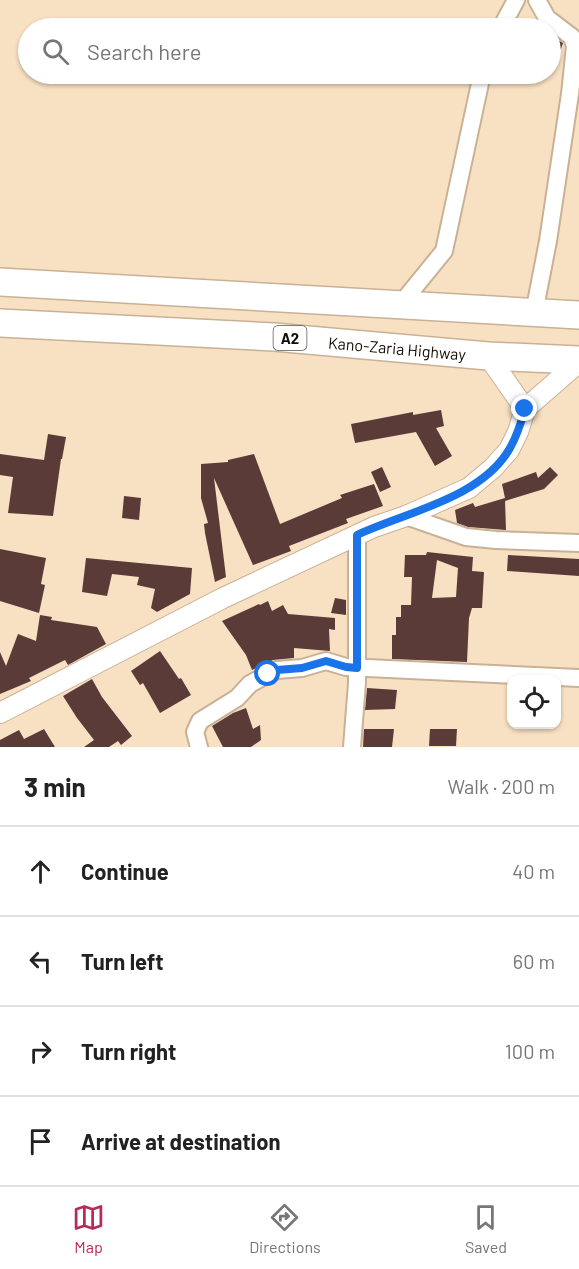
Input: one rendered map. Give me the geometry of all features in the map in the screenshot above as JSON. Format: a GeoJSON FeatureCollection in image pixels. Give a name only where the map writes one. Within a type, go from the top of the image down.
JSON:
{"type":"FeatureCollection","features":[{"type":"Feature","properties":{"kind":"highway"},"geometry":{"type":"LineString","coordinates":[[0,282],[579,315]]}},
{"type":"Feature","properties":{"kind":"highway"},"geometry":{"type":"LineString","coordinates":[[274,337],[276,298]]}},
{"type":"Feature","properties":{"kind":"highway","name":"Kano-Zaria Highway"},"geometry":{"type":"LineString","coordinates":[[0,323],[274,337],[488,356],[579,361]]}},
{"type":"Feature","properties":{"kind":"street"},"geometry":{"type":"LineString","coordinates":[[506,18],[516,0]]}},
{"type":"Feature","properties":{"kind":"street"},"geometry":{"type":"LineString","coordinates":[[537,0],[548,18]]}},
{"type":"Feature","properties":{"kind":"street"},"geometry":{"type":"LineString","coordinates":[[534,313],[548,241],[569,104],[575,46],[572,37],[561,28]]}},
{"type":"Feature","properties":{"kind":"street"},"geometry":{"type":"LineString","coordinates":[[400,305],[444,251],[480,84]]}},
{"type":"Feature","properties":{"kind":"street"},"geometry":{"type":"LineString","coordinates":[[488,356],[525,409]]}},
{"type":"Feature","properties":{"kind":"street"},"geometry":{"type":"LineString","coordinates":[[0,713],[223,598],[357,535],[469,488],[494,468],[509,450],[518,432],[525,409],[579,361]]}},
{"type":"Feature","properties":{"kind":"street"},"geometry":{"type":"LineString","coordinates":[[405,516],[466,537],[579,543]]}},
{"type":"Feature","properties":{"kind":"street"},"geometry":{"type":"LineString","coordinates":[[352,747],[357,668],[357,535]]}},
{"type":"Feature","properties":{"kind":"street"},"geometry":{"type":"LineString","coordinates":[[199,747],[195,732],[200,721],[237,698],[250,684],[277,670],[302,668],[326,661],[357,668],[579,678]]}},
{"type":"Feature","properties":{"kind":"building"},"geometry":{"type":"Polygon","coordinates":[[[441,410],[444,426],[436,428],[452,456],[435,466],[416,432],[355,443],[351,424],[413,412],[413,415],[441,410]]]}},
{"type":"Feature","properties":{"kind":"building"},"geometry":{"type":"Polygon","coordinates":[[[48,434],[66,437],[53,516],[8,513],[13,477],[0,475],[0,454],[44,460],[48,434]]]}},
{"type":"Feature","properties":{"kind":"building"},"geometry":{"type":"Polygon","coordinates":[[[254,454],[280,524],[342,498],[340,495],[374,484],[383,506],[346,519],[348,523],[289,546],[291,551],[253,565],[214,478],[226,577],[215,582],[205,533],[204,524],[208,523],[201,498],[201,464],[228,462],[228,460],[254,454]]]}},
{"type":"Feature","properties":{"kind":"building"},"geometry":{"type":"Polygon","coordinates":[[[382,467],[391,487],[380,492],[371,472],[382,467]]]}},
{"type":"Feature","properties":{"kind":"building"},"geometry":{"type":"Polygon","coordinates":[[[550,467],[558,475],[544,489],[505,501],[506,530],[468,527],[457,523],[455,510],[473,503],[475,507],[505,498],[502,484],[536,472],[538,478],[550,467]]]}},
{"type":"Feature","properties":{"kind":"building"},"geometry":{"type":"Polygon","coordinates":[[[124,496],[141,498],[139,520],[122,518],[124,496]]]}},
{"type":"Feature","properties":{"kind":"building"},"geometry":{"type":"Polygon","coordinates":[[[0,549],[46,558],[41,584],[45,585],[39,613],[0,601],[0,549]]]}},
{"type":"Feature","properties":{"kind":"building"},"geometry":{"type":"Polygon","coordinates":[[[427,552],[473,557],[472,571],[484,572],[482,608],[472,608],[469,618],[467,662],[392,659],[392,635],[396,635],[396,617],[401,617],[401,605],[411,605],[412,577],[404,577],[405,555],[426,555],[427,552]],[[437,560],[432,598],[456,597],[458,568],[437,560]]]}},
{"type":"Feature","properties":{"kind":"building"},"geometry":{"type":"Polygon","coordinates":[[[508,555],[579,559],[579,576],[507,571],[508,555]]]}},
{"type":"Feature","properties":{"kind":"building"},"geometry":{"type":"Polygon","coordinates":[[[86,558],[192,568],[190,594],[157,612],[151,608],[155,589],[137,585],[139,577],[112,574],[107,596],[82,592],[86,558]]]}},
{"type":"Feature","properties":{"kind":"building"},"geometry":{"type":"Polygon","coordinates":[[[335,598],[346,600],[346,615],[331,613],[335,598]]]}},
{"type":"Feature","properties":{"kind":"building"},"geometry":{"type":"Polygon","coordinates":[[[268,601],[272,611],[283,605],[288,614],[335,618],[335,630],[329,629],[330,651],[294,648],[294,658],[273,660],[252,670],[246,655],[222,621],[268,601]]]}},
{"type":"Feature","properties":{"kind":"building"},"geometry":{"type":"Polygon","coordinates":[[[40,615],[52,617],[51,620],[97,627],[106,644],[68,665],[65,660],[29,678],[31,681],[0,694],[0,652],[6,666],[18,634],[36,641],[40,615]]]}},
{"type":"Feature","properties":{"kind":"building"},"geometry":{"type":"Polygon","coordinates":[[[160,651],[191,695],[160,713],[143,683],[140,685],[131,671],[160,651]]]}},
{"type":"Feature","properties":{"kind":"building"},"geometry":{"type":"Polygon","coordinates":[[[92,679],[102,697],[132,736],[121,745],[118,741],[109,747],[84,747],[94,740],[63,696],[92,679]]]}},
{"type":"Feature","properties":{"kind":"building"},"geometry":{"type":"Polygon","coordinates":[[[367,688],[397,690],[395,709],[365,710],[367,688]]]}},
{"type":"Feature","properties":{"kind":"building"},"geometry":{"type":"Polygon","coordinates":[[[246,708],[253,729],[260,725],[261,740],[251,747],[223,747],[212,726],[246,708]]]}},
{"type":"Feature","properties":{"kind":"building"},"geometry":{"type":"Polygon","coordinates":[[[44,729],[55,747],[0,747],[0,740],[19,730],[24,739],[44,729]]]}},
{"type":"Feature","properties":{"kind":"building"},"geometry":{"type":"Polygon","coordinates":[[[364,729],[394,729],[392,747],[363,747],[364,729]]]}},
{"type":"Feature","properties":{"kind":"building"},"geometry":{"type":"Polygon","coordinates":[[[430,729],[457,729],[456,746],[429,746],[430,729]]]}},
{"type":"Feature","properties":{"kind":"route"},"geometry":{"type":"LineString","coordinates":[[268,674],[277,670],[302,668],[326,661],[357,668],[357,535],[469,488],[494,468],[509,450],[518,432],[525,409]]}}]}
